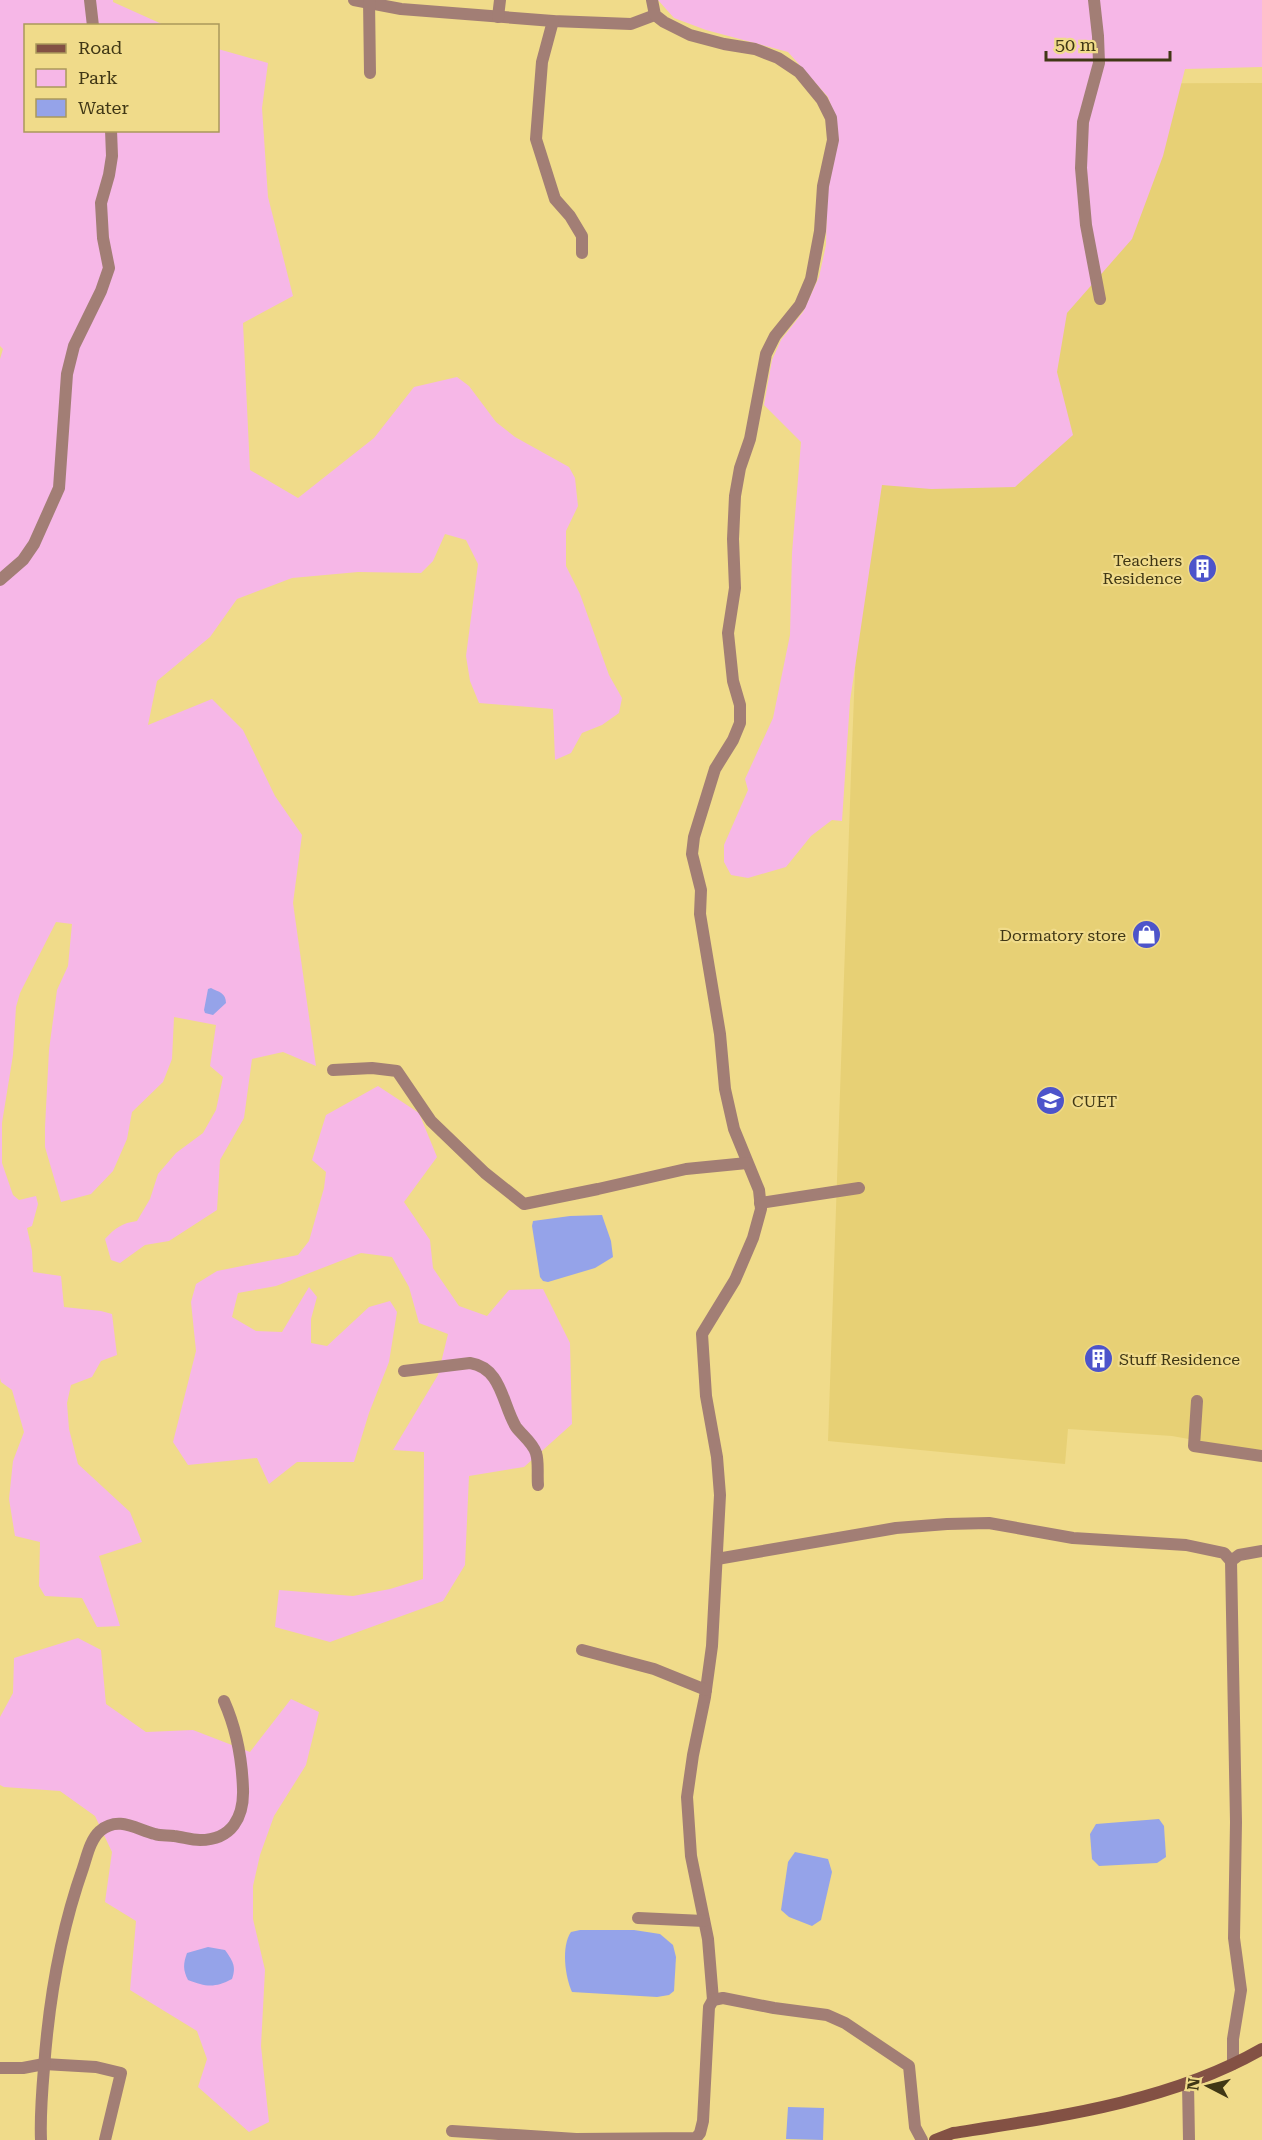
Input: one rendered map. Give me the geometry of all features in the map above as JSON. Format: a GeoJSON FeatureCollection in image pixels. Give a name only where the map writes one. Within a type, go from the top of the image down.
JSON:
{"type":"FeatureCollection","features":[{"type":"Feature","properties":{"kind":"main road"},"geometry":{"type":"LineString","coordinates":[[935,2140],[953,2133],[1098,2107],[1156,2094],[1233,2064],[1262,2049]]}},
{"type":"Feature","properties":{"kind":"street"},"geometry":{"type":"LineString","coordinates":[[90,0],[93,24]]}},
{"type":"Feature","properties":{"kind":"street"},"geometry":{"type":"LineString","coordinates":[[354,0],[401,9],[553,21],[631,24],[655,15]]}},
{"type":"Feature","properties":{"kind":"street"},"geometry":{"type":"LineString","coordinates":[[498,17],[500,0]]}},
{"type":"Feature","properties":{"kind":"street"},"geometry":{"type":"LineString","coordinates":[[452,2131],[576,2139],[696,2138],[703,2121],[710,2007],[713,2000],[708,1939],[691,1856],[687,1797],[712,1646],[720,1495],[717,1457],[706,1396],[702,1334],[735,1280],[753,1238],[761,1209],[759,1190],[734,1129],[725,1089],[720,1034],[700,914],[701,890],[692,854],[693,837],[716,769],[740,723],[740,705],[733,681],[728,633],[735,588],[733,539],[735,496],[740,468],[750,439],[766,354],[775,336],[800,305],[811,279],[820,231],[823,186],[833,140],[831,118],[822,100],[799,72],[778,58],[754,49],[690,35],[655,15],[652,0]]}},
{"type":"Feature","properties":{"kind":"street"},"geometry":{"type":"LineString","coordinates":[[1094,0],[1099,63],[1083,122],[1081,168],[1086,225],[1100,299]]}},
{"type":"Feature","properties":{"kind":"street"},"geometry":{"type":"LineString","coordinates":[[369,2],[370,73]]}},
{"type":"Feature","properties":{"kind":"street"},"geometry":{"type":"LineString","coordinates":[[553,21],[542,62],[536,139],[555,199],[570,216],[582,236],[582,254]]}},
{"type":"Feature","properties":{"kind":"street"},"geometry":{"type":"LineString","coordinates":[[0,580],[23,560],[34,544],[59,488],[67,374],[74,346],[101,291],[109,268],[103,238],[101,203],[111,166],[111,132]]}},
{"type":"Feature","properties":{"kind":"street"},"geometry":{"type":"LineString","coordinates":[[333,1070],[372,1068],[397,1071],[431,1121],[485,1173],[524,1203],[686,1169],[747,1163]]}},
{"type":"Feature","properties":{"kind":"street"},"geometry":{"type":"LineString","coordinates":[[760,1203],[859,1188]]}},
{"type":"Feature","properties":{"kind":"street"},"geometry":{"type":"LineString","coordinates":[[405,1371],[470,1363],[481,1365],[490,1371],[516,1426],[536,1451],[538,1485]]}},
{"type":"Feature","properties":{"kind":"street"},"geometry":{"type":"LineString","coordinates":[[1197,1401],[1194,1446],[1262,1456]]}},
{"type":"Feature","properties":{"kind":"street"},"geometry":{"type":"LineString","coordinates":[[717,1559],[896,1528],[988,1523],[1073,1538],[1186,1545],[1224,1553],[1231,1561],[1236,1822],[1233,1938],[1241,1990],[1233,2039],[1233,2064]]}},
{"type":"Feature","properties":{"kind":"street"},"geometry":{"type":"LineString","coordinates":[[1231,1561],[1239,1555],[1262,1551]]}},
{"type":"Feature","properties":{"kind":"street"},"geometry":{"type":"LineString","coordinates":[[582,1650],[654,1669],[706,1690]]}},
{"type":"Feature","properties":{"kind":"street"},"geometry":{"type":"LineString","coordinates":[[41,2140],[48,2011],[68,1910],[95,1837],[107,1827],[123,1825],[141,1828],[155,1834],[213,1840],[237,1822],[242,1812],[243,1781],[232,1718],[224,1701]]}},
{"type":"Feature","properties":{"kind":"street"},"geometry":{"type":"LineString","coordinates":[[638,1918],[704,1921]]}},
{"type":"Feature","properties":{"kind":"street"},"geometry":{"type":"LineString","coordinates":[[713,2000],[723,1998],[827,2015],[845,2023],[909,2066],[915,2127],[922,2140]]}},
{"type":"Feature","properties":{"kind":"street"},"geometry":{"type":"LineString","coordinates":[[0,2068],[23,2068],[44,2064],[96,2067],[121,2073],[105,2140]]}},
{"type":"Feature","properties":{"kind":"street"},"geometry":{"type":"LineString","coordinates":[[1188,2083],[1189,2140]]}},
{"type":"Feature","properties":{"kind":"shaded area","name":"CUET"},"geometry":{"type":"Polygon","coordinates":[[[1262,83],[1262,1452],[1172,1436],[1068,1429],[1065,1464],[828,1441],[878,84],[1262,83]]]}},
{"type":"Feature","properties":{"kind":"green space"},"geometry":{"type":"Polygon","coordinates":[[[0,0],[113,0],[162,24],[24,24],[24,132],[219,132],[219,49],[268,63],[262,108],[268,197],[293,296],[243,323],[250,470],[298,498],[374,438],[414,387],[457,377],[469,386],[496,422],[515,437],[569,467],[575,478],[578,506],[566,531],[566,566],[580,594],[609,675],[622,698],[619,713],[602,725],[582,733],[571,753],[555,760],[553,709],[479,703],[470,681],[466,656],[478,564],[466,540],[445,534],[433,561],[421,573],[358,572],[292,578],[237,599],[210,637],[157,681],[148,725],[212,699],[243,730],[275,796],[302,835],[293,903],[316,1066],[283,1052],[252,1059],[244,1118],[220,1160],[217,1210],[169,1241],[145,1245],[120,1263],[111,1260],[105,1239],[119,1227],[137,1221],[150,1199],[158,1174],[176,1153],[203,1133],[216,1110],[223,1077],[210,1066],[216,1025],[174,1017],[172,1059],[163,1082],[132,1112],[127,1139],[113,1171],[91,1194],[61,1202],[45,1147],[45,1127],[49,1050],[57,990],[68,966],[72,924],[56,922],[20,993],[16,1007],[13,1055],[2,1123],[2,1163],[13,1195],[19,1200],[36,1196],[38,1204],[32,1226],[27,1228],[32,1251],[33,1272],[61,1276],[64,1307],[112,1314],[117,1355],[101,1361],[92,1377],[71,1385],[67,1403],[69,1429],[78,1464],[130,1512],[142,1542],[99,1556],[120,1626],[97,1627],[82,1598],[45,1596],[39,1586],[40,1542],[15,1536],[9,1499],[13,1461],[24,1432],[12,1390],[1,1382],[0,1378],[0,359],[3,349],[0,346],[0,0]]]}},
{"type":"Feature","properties":{"kind":"green space"},"geometry":{"type":"Polygon","coordinates":[[[658,0],[1262,0],[1262,67],[1185,69],[1163,156],[1132,239],[1067,313],[1057,372],[1073,435],[1015,487],[931,489],[882,485],[850,701],[842,821],[832,820],[811,836],[786,867],[748,878],[731,875],[724,862],[724,845],[748,790],[745,779],[773,718],[790,635],[792,553],[801,442],[764,405],[772,360],[781,340],[803,312],[819,277],[826,245],[827,199],[835,117],[828,97],[788,52],[706,30],[674,18],[658,0]]]}},
{"type":"Feature","properties":{"kind":"green space"},"geometry":{"type":"Polygon","coordinates":[[[378,1086],[419,1113],[437,1157],[404,1202],[430,1240],[433,1268],[459,1306],[487,1316],[509,1290],[543,1289],[570,1343],[572,1424],[524,1467],[469,1476],[465,1565],[443,1601],[330,1642],[275,1627],[279,1590],[353,1596],[390,1589],[423,1579],[424,1452],[393,1450],[438,1375],[448,1334],[419,1323],[409,1287],[392,1257],[361,1253],[276,1286],[238,1293],[232,1317],[256,1331],[282,1332],[309,1287],[317,1297],[311,1319],[311,1343],[327,1346],[369,1307],[390,1301],[397,1312],[389,1362],[369,1413],[354,1462],[297,1462],[269,1484],[257,1458],[188,1465],[173,1442],[196,1351],[191,1302],[196,1284],[217,1271],[298,1255],[309,1241],[324,1188],[326,1172],[312,1160],[326,1115],[378,1086]]]}},
{"type":"Feature","properties":{"kind":"green space"},"geometry":{"type":"Polygon","coordinates":[[[78,1638],[101,1650],[106,1704],[146,1732],[193,1730],[250,1752],[291,1699],[319,1712],[306,1765],[274,1816],[260,1855],[253,1886],[253,1919],[265,1970],[261,2046],[269,2122],[249,2132],[198,2087],[207,2059],[197,2031],[130,1990],[136,1921],[105,1902],[112,1852],[95,1816],[60,1791],[0,1785],[0,1717],[13,1693],[14,1658],[78,1638]]]}},
{"type":"Feature","properties":{"kind":"water"},"geometry":{"type":"Polygon","coordinates":[[[211,988],[223,995],[226,1000],[226,1003],[213,1015],[205,1013],[204,1010],[208,989],[211,988]]]}},
{"type":"Feature","properties":{"kind":"water"},"geometry":{"type":"Polygon","coordinates":[[[602,1215],[611,1241],[613,1257],[595,1268],[548,1282],[543,1281],[540,1277],[533,1221],[602,1215]]]}},
{"type":"Feature","properties":{"kind":"water"},"geometry":{"type":"Polygon","coordinates":[[[1159,1819],[1164,1826],[1166,1857],[1157,1863],[1099,1866],[1092,1859],[1090,1834],[1096,1824],[1159,1819]]]}},
{"type":"Feature","properties":{"kind":"water"},"geometry":{"type":"Polygon","coordinates":[[[795,1852],[828,1859],[832,1872],[821,1920],[812,1926],[789,1917],[781,1910],[788,1862],[795,1852]]]}},
{"type":"Feature","properties":{"kind":"water"},"geometry":{"type":"Polygon","coordinates":[[[634,1930],[660,1934],[673,1945],[676,1957],[674,1991],[669,1995],[657,1997],[572,1992],[567,1978],[566,1945],[571,1932],[634,1930]]]}},
{"type":"Feature","properties":{"kind":"water"},"geometry":{"type":"Polygon","coordinates":[[[208,1947],[225,1950],[234,1967],[232,1979],[210,1985],[188,1980],[184,1967],[187,1953],[208,1947]]]}},
{"type":"Feature","properties":{"kind":"water"},"geometry":{"type":"Polygon","coordinates":[[[788,2107],[824,2108],[823,2140],[786,2139],[788,2107]]]}},
{"type":"Feature","properties":{"kind":"place","name":"Teachers Residence"},"geometry":{"type":"Point","coordinates":[1203,569]}},
{"type":"Feature","properties":{"kind":"place","name":"Dormatory store"},"geometry":{"type":"Point","coordinates":[1147,935]}},
{"type":"Feature","properties":{"kind":"place","name":"CUET"},"geometry":{"type":"Point","coordinates":[1051,1101]}},
{"type":"Feature","properties":{"kind":"place","name":"Stuff Residence"},"geometry":{"type":"Point","coordinates":[1098,1359]}}]}
